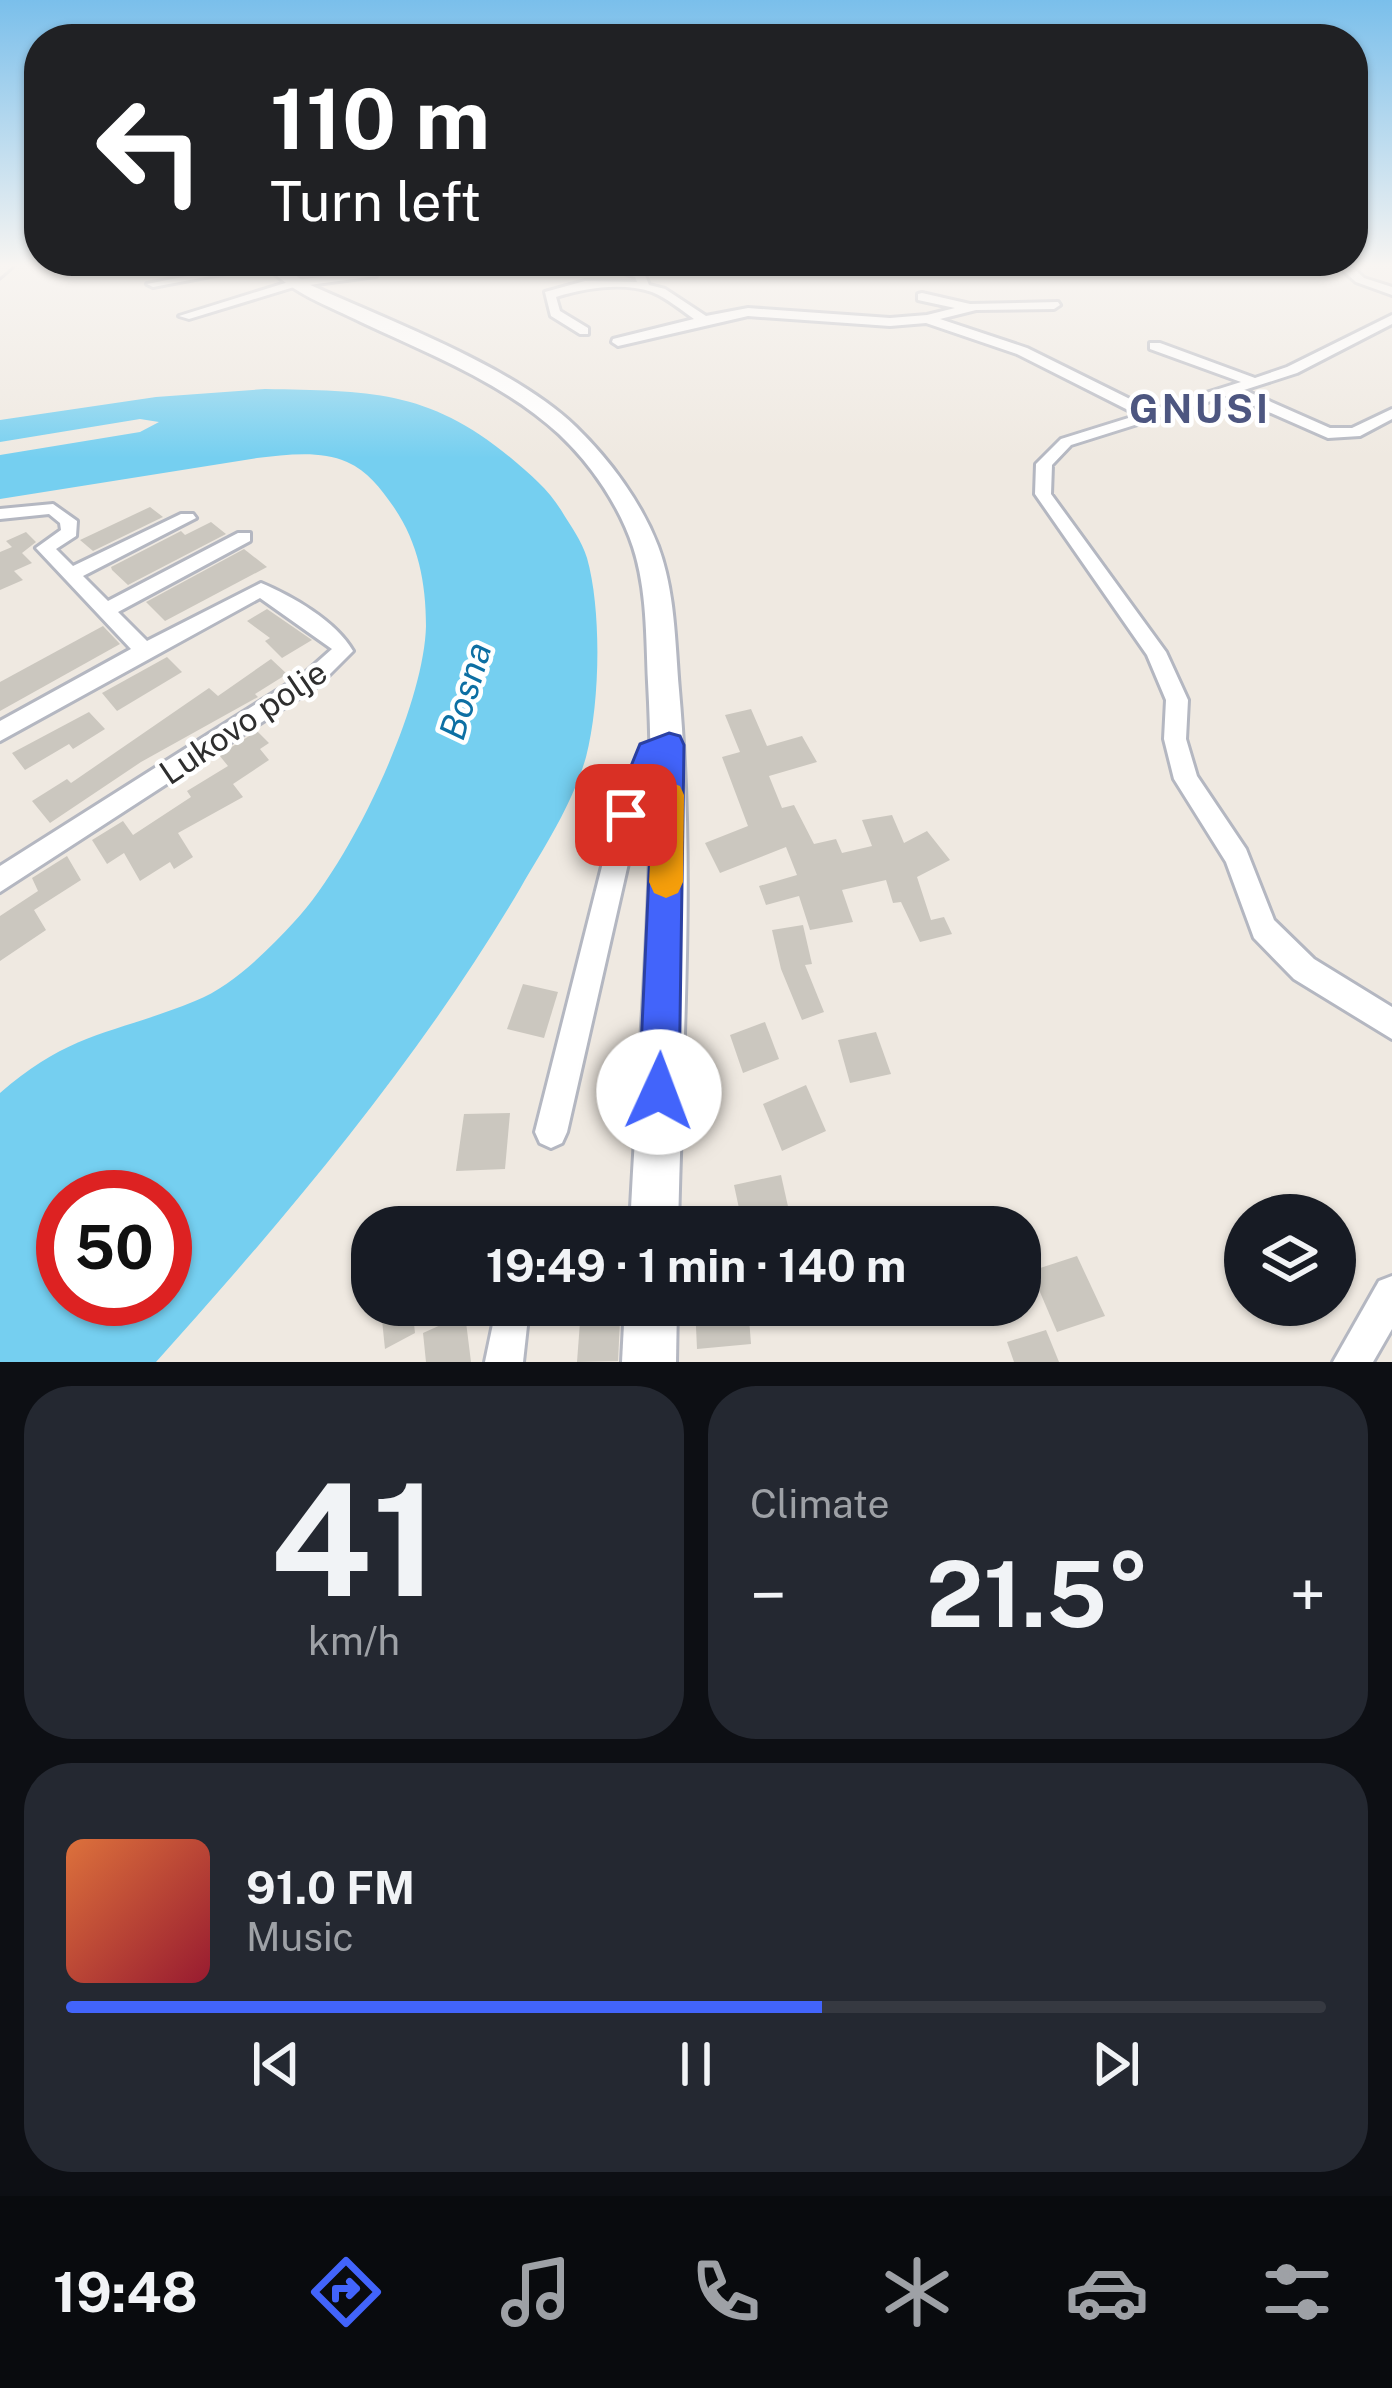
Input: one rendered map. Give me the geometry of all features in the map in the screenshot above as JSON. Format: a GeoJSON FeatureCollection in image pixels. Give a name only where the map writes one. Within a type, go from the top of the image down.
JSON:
{"type":"FeatureCollection","features":[{"type":"Feature","properties":{"kind":"main road"},"geometry":{"type":"LineString","coordinates":[[395,331],[502,384],[566,429],[594,460],[637,528],[656,585],[669,745],[655,1206]]}},
{"type":"Feature","properties":{"kind":"main road"},"geometry":{"type":"LineString","coordinates":[[649,1362],[650,1326]]}},
{"type":"Feature","properties":{"kind":"street"},"geometry":{"type":"LineString","coordinates":[[618,342],[663,331]]}},
{"type":"Feature","properties":{"kind":"street"},"geometry":{"type":"LineString","coordinates":[[961,331],[1022,351],[1148,415]]}},
{"type":"Feature","properties":{"kind":"street"},"geometry":{"type":"LineString","coordinates":[[1369,331],[1292,370],[1066,442],[1044,464],[1043,494],[1156,652],[1178,700],[1175,739],[1186,778],[1237,857],[1264,929],[1304,969],[1392,1024]]}},
{"type":"Feature","properties":{"kind":"street"},"geometry":{"type":"LineString","coordinates":[[1155,346],[1328,433],[1355,433],[1392,413]]}},
{"type":"Feature","properties":{"kind":"street"},"geometry":{"type":"LineString","coordinates":[[0,514],[53,509],[68,521],[70,532],[45,548],[145,651]]}},
{"type":"Feature","properties":{"kind":"street"},"geometry":{"type":"LineString","coordinates":[[71,575],[187,518]]}},
{"type":"Feature","properties":{"kind":"street"},"geometry":{"type":"LineString","coordinates":[[104,611],[244,537]]}},
{"type":"Feature","properties":{"kind":"street","name":"Lukovo polje"},"geometry":{"type":"LineString","coordinates":[[0,732],[261,589],[292,614],[335,638],[343,651],[312,679],[0,880]]}},
{"type":"Feature","properties":{"kind":"street"},"geometry":{"type":"LineString","coordinates":[[551,1132],[626,815],[650,753],[669,745]]}},
{"type":"Feature","properties":{"kind":"street"},"geometry":{"type":"LineString","coordinates":[[1352,1362],[1392,1294]]}},
{"type":"Feature","properties":{"kind":"street"},"geometry":{"type":"LineString","coordinates":[[504,1362],[509,1326]]}},
{"type":"Feature","properties":{"kind":"water","name":"Bosna"},"geometry":{"type":"Polygon","coordinates":[[[265,389],[395,398],[452,418],[481,435],[538,482],[579,539],[592,580],[597,630],[591,735],[558,824],[482,951],[396,1074],[192,1321],[192,1170],[36,1170],[36,1326],[188,1326],[156,1362],[0,1362],[0,1093],[72,1045],[209,994],[236,977],[316,896],[380,783],[412,699],[426,626],[422,578],[402,520],[383,493],[367,475],[337,458],[257,458],[0,499],[0,455],[140,432],[159,422],[140,419],[0,442],[0,420],[156,397],[265,389]]]}},
{"type":"Feature","properties":{"kind":"building"},"geometry":{"type":"Polygon","coordinates":[[[150,507],[163,517],[93,551],[80,540],[150,507]]]}},
{"type":"Feature","properties":{"kind":"building"},"geometry":{"type":"Polygon","coordinates":[[[211,522],[226,534],[128,585],[112,570],[181,531],[185,535],[211,522]]]}},
{"type":"Feature","properties":{"kind":"building"},"geometry":{"type":"Polygon","coordinates":[[[26,532],[36,542],[22,553],[32,563],[14,571],[23,580],[0,590],[0,552],[12,547],[6,541],[26,532]]]}},
{"type":"Feature","properties":{"kind":"building"},"geometry":{"type":"Polygon","coordinates":[[[244,549],[267,567],[165,621],[146,602],[244,549]]]}},
{"type":"Feature","properties":{"kind":"building"},"geometry":{"type":"Polygon","coordinates":[[[267,609],[312,640],[282,658],[265,641],[270,638],[247,621],[267,609]]]}},
{"type":"Feature","properties":{"kind":"building"},"geometry":{"type":"Polygon","coordinates":[[[103,626],[120,644],[0,711],[0,682],[103,626]]]}},
{"type":"Feature","properties":{"kind":"building"},"geometry":{"type":"Polygon","coordinates":[[[167,657],[182,672],[117,711],[102,693],[167,657]]]}},
{"type":"Feature","properties":{"kind":"building"},"geometry":{"type":"Polygon","coordinates":[[[271,659],[287,674],[255,694],[258,697],[141,762],[50,823],[32,801],[67,779],[71,783],[209,688],[218,696],[271,659]]]}},
{"type":"Feature","properties":{"kind":"building"},"geometry":{"type":"Polygon","coordinates":[[[751,709],[767,746],[802,736],[817,762],[769,776],[782,808],[794,805],[814,844],[836,839],[842,853],[872,846],[862,820],[892,815],[904,843],[927,831],[950,860],[917,877],[931,920],[944,917],[952,934],[920,942],[901,902],[893,903],[886,880],[842,890],[853,922],[810,930],[799,896],[766,905],[759,886],[797,875],[786,847],[720,873],[705,843],[748,826],[722,757],[740,752],[725,715],[751,709]]]}},
{"type":"Feature","properties":{"kind":"building"},"geometry":{"type":"Polygon","coordinates":[[[89,712],[105,729],[73,749],[69,744],[25,770],[12,753],[89,712]]]}},
{"type":"Feature","properties":{"kind":"building"},"geometry":{"type":"Polygon","coordinates":[[[257,731],[269,743],[260,749],[269,760],[233,784],[243,797],[178,833],[193,857],[174,869],[170,862],[140,881],[124,853],[107,864],[92,840],[123,821],[133,835],[191,797],[187,791],[228,766],[219,755],[257,731]]]}},
{"type":"Feature","properties":{"kind":"building"},"geometry":{"type":"Polygon","coordinates":[[[67,856],[81,880],[34,910],[46,930],[0,961],[0,916],[38,891],[32,878],[67,856]]]}},
{"type":"Feature","properties":{"kind":"building"},"geometry":{"type":"Polygon","coordinates":[[[803,925],[812,964],[805,965],[824,1012],[802,1020],[781,969],[772,930],[803,925]]]}},
{"type":"Feature","properties":{"kind":"building"},"geometry":{"type":"Polygon","coordinates":[[[523,984],[558,992],[544,1038],[507,1029],[523,984]]]}},
{"type":"Feature","properties":{"kind":"building"},"geometry":{"type":"Polygon","coordinates":[[[765,1022],[779,1059],[743,1073],[730,1035],[765,1022]]]}},
{"type":"Feature","properties":{"kind":"building"},"geometry":{"type":"Polygon","coordinates":[[[876,1032],[891,1074],[850,1083],[838,1040],[876,1032]]]}},
{"type":"Feature","properties":{"kind":"building"},"geometry":{"type":"Polygon","coordinates":[[[806,1085],[826,1131],[782,1151],[763,1104],[806,1085]]]}},
{"type":"Feature","properties":{"kind":"building"},"geometry":{"type":"Polygon","coordinates":[[[510,1113],[505,1169],[456,1171],[464,1114],[510,1113]]]}},
{"type":"Feature","properties":{"kind":"building"},"geometry":{"type":"Polygon","coordinates":[[[781,1175],[788,1206],[738,1206],[734,1185],[781,1175]]]}},
{"type":"Feature","properties":{"kind":"building"},"geometry":{"type":"Polygon","coordinates":[[[1077,1256],[1105,1316],[1057,1332],[1041,1294],[1041,1268],[1077,1256]]]}},
{"type":"Feature","properties":{"kind":"building"},"geometry":{"type":"Polygon","coordinates":[[[383,1326],[414,1326],[415,1333],[385,1349],[383,1326]]]}},
{"type":"Feature","properties":{"kind":"building"},"geometry":{"type":"Polygon","coordinates":[[[438,1326],[466,1326],[471,1362],[426,1362],[423,1333],[438,1326]]]}},
{"type":"Feature","properties":{"kind":"building"},"geometry":{"type":"Polygon","coordinates":[[[580,1326],[620,1326],[618,1361],[577,1362],[580,1326]]]}},
{"type":"Feature","properties":{"kind":"building"},"geometry":{"type":"Polygon","coordinates":[[[696,1326],[750,1326],[751,1344],[697,1349],[696,1326]]]}},
{"type":"Feature","properties":{"kind":"building"},"geometry":{"type":"Polygon","coordinates":[[[1046,1330],[1059,1362],[1014,1362],[1007,1342],[1046,1330]]]}},
{"type":"Feature","properties":{"kind":"slow traffic"},"geometry":{"type":"LineString","coordinates":[[666,882],[669,795]]}},
{"type":"Feature","properties":{"kind":"district","name":"GNUSI"},"geometry":{"type":"Point","coordinates":[1200,409]}},
{"type":"Feature","properties":{"kind":"route"},"geometry":{"type":"LineString","coordinates":[[626,815],[650,753],[669,745],[659,1092]]}}]}
